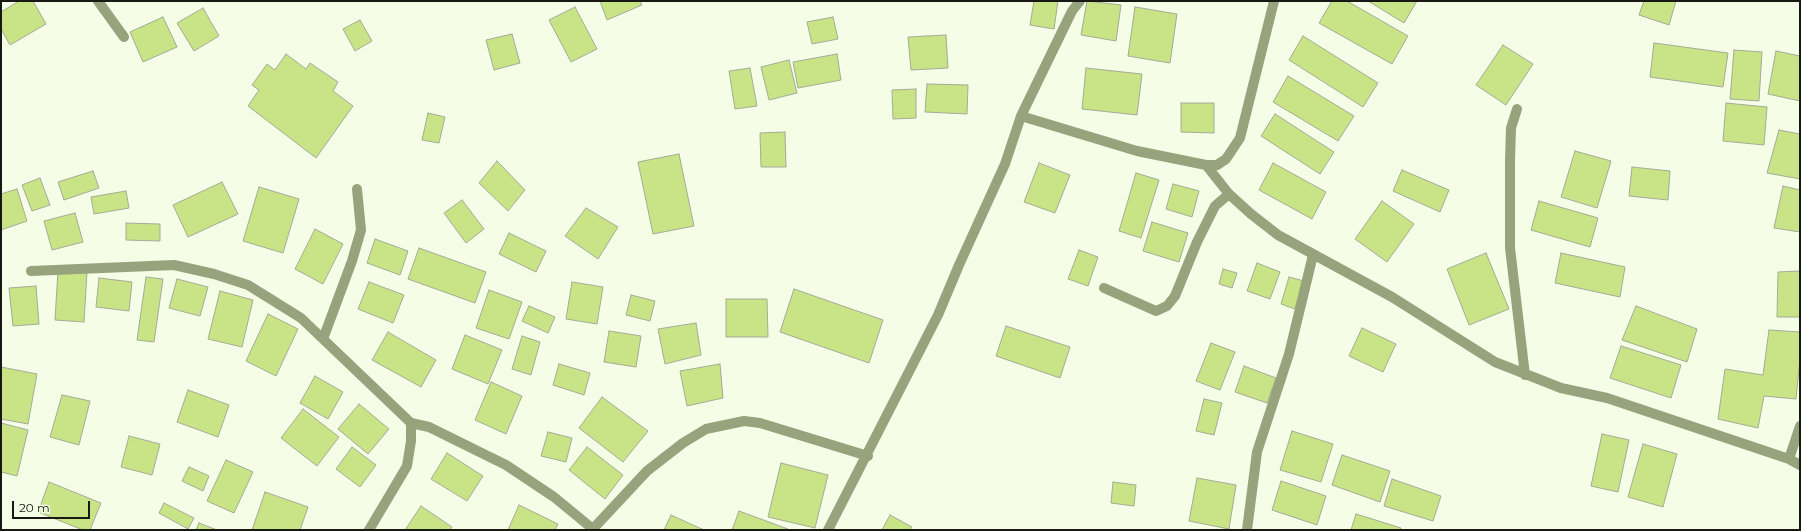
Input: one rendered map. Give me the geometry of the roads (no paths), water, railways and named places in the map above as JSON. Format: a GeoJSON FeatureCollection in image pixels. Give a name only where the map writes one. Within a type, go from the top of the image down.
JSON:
{"type":"FeatureCollection","features":[{"type":"Feature","properties":{"kind":"street"},"geometry":{"type":"LineString","coordinates":[[98,1],[124,37]]}},
{"type":"Feature","properties":{"kind":"street"},"geometry":{"type":"LineString","coordinates":[[828,530],[868,456],[938,315],[1005,164],[1021,116],[1072,11],[1080,1]]}},
{"type":"Feature","properties":{"kind":"street"},"geometry":{"type":"LineString","coordinates":[[1021,116],[1137,151],[1206,165],[1217,165],[1226,159],[1240,138],[1274,1]]}},
{"type":"Feature","properties":{"kind":"street"},"geometry":{"type":"LineString","coordinates":[[1517,109],[1511,128],[1510,248],[1525,375]]}},
{"type":"Feature","properties":{"kind":"street"},"geometry":{"type":"LineString","coordinates":[[1206,165],[1229,194],[1250,214],[1278,235],[1313,256],[1392,297],[1495,362],[1561,388],[1607,398],[1789,459],[1800,465]]}},
{"type":"Feature","properties":{"kind":"street"},"geometry":{"type":"LineString","coordinates":[[323,339],[352,261],[361,230],[357,189]]}},
{"type":"Feature","properties":{"kind":"street"},"geometry":{"type":"LineString","coordinates":[[1104,288],[1156,311],[1167,306],[1175,296],[1197,242],[1215,206],[1229,194]]}},
{"type":"Feature","properties":{"kind":"street"},"geometry":{"type":"LineString","coordinates":[[1247,530],[1257,452],[1289,354],[1313,256]]}},
{"type":"Feature","properties":{"kind":"street"},"geometry":{"type":"LineString","coordinates":[[31,271],[174,265],[214,274],[248,285],[301,318],[411,423],[429,427],[506,465],[554,497],[593,530],[647,471],[683,443],[706,429],[744,421],[760,423],[868,456]]}},
{"type":"Feature","properties":{"kind":"street"},"geometry":{"type":"LineString","coordinates":[[369,530],[407,466],[411,441],[411,423]]}},
{"type":"Feature","properties":{"kind":"street"},"geometry":{"type":"LineString","coordinates":[[1789,459],[1800,426]]}}]}
